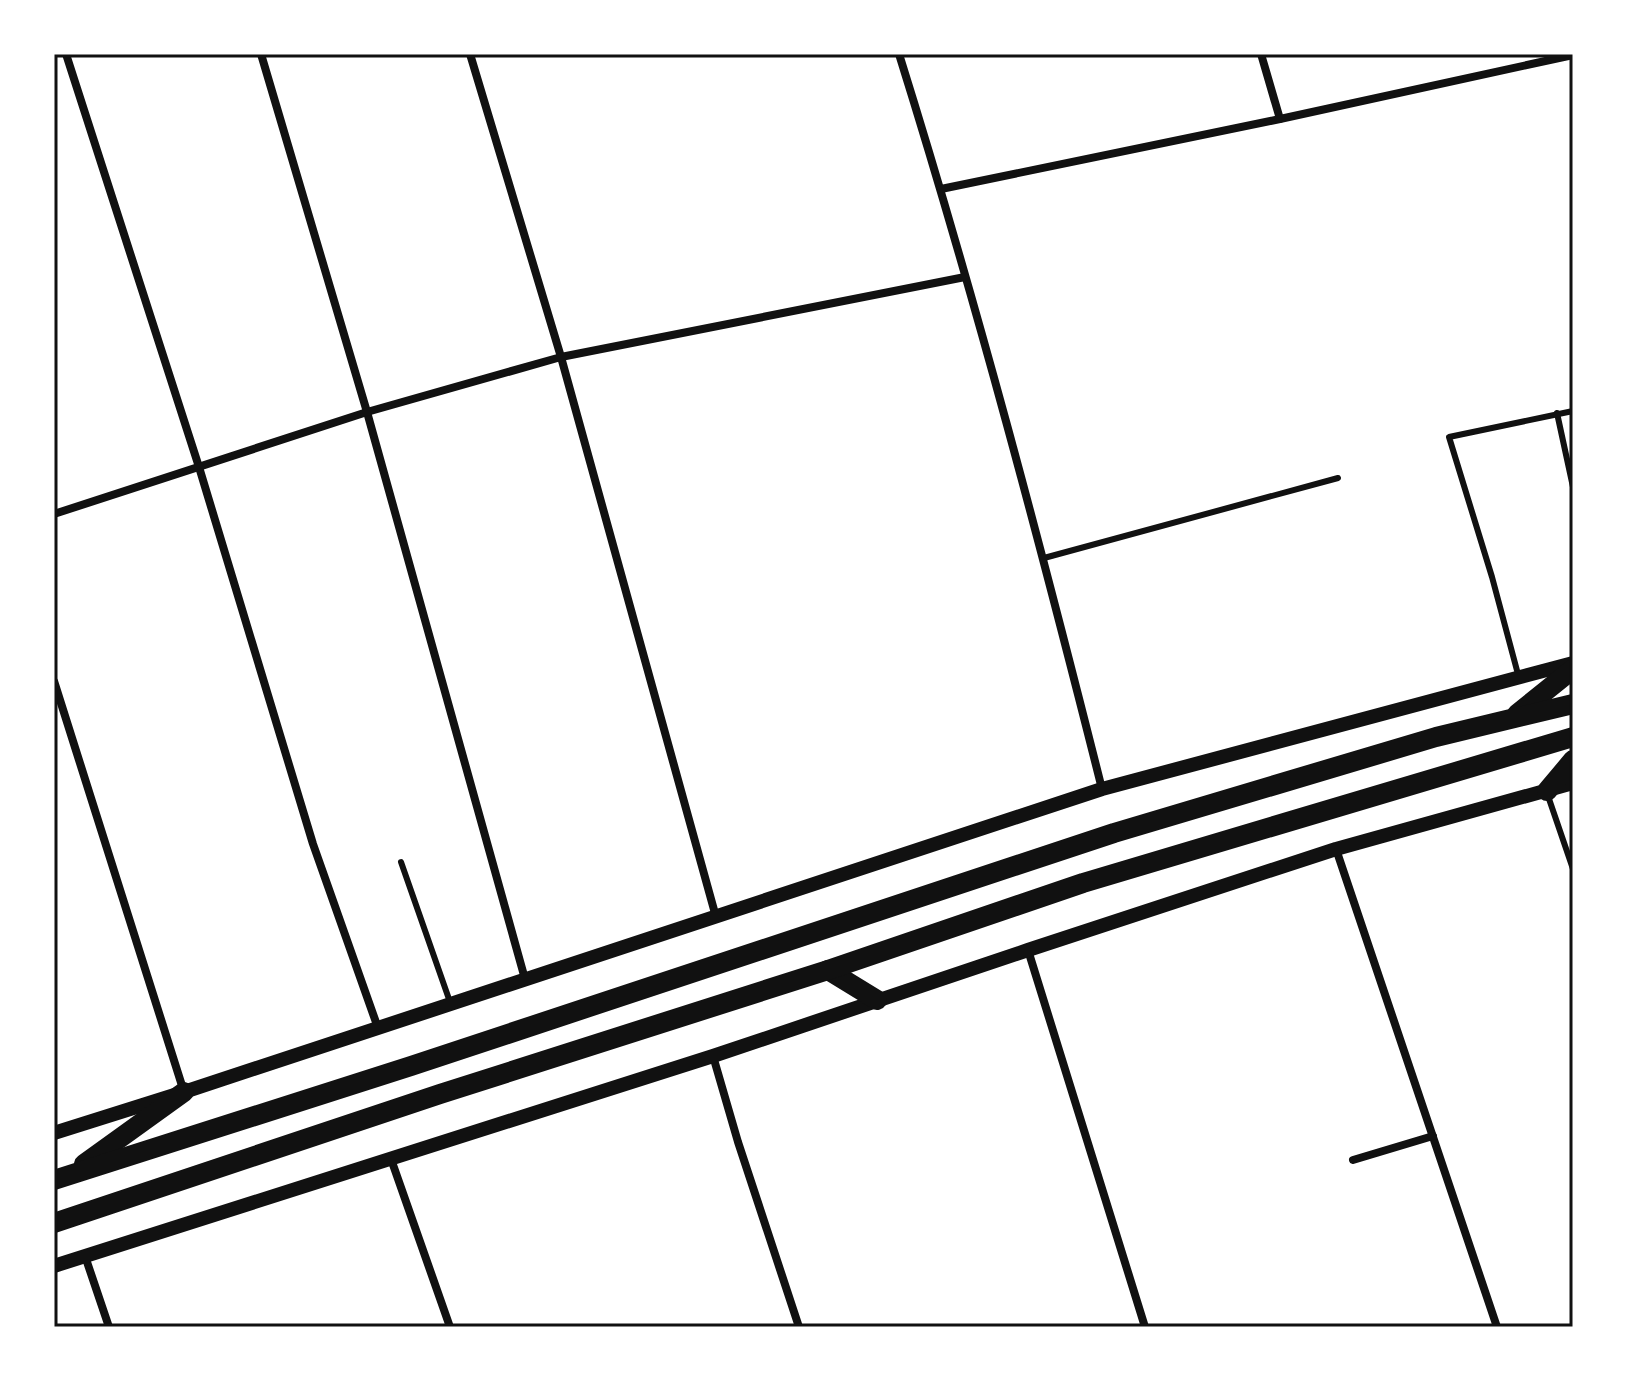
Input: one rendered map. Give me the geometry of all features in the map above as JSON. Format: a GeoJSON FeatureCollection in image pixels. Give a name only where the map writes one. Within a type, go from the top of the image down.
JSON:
{"type":"FeatureCollection","features":[{"type":"Feature","properties":{"kind":"main road"},"geometry":{"type":"LineString","coordinates":[[1511,719],[1573,666]]}},
{"type":"Feature","properties":{"kind":"main road"},"geometry":{"type":"LineString","coordinates":[[61,1177],[411,1066],[1114,833],[1436,737],[1573,704]]}},
{"type":"Feature","properties":{"kind":"main road"},"geometry":{"type":"LineString","coordinates":[[54,1223],[425,1099],[828,970],[1083,883],[1573,737]]}},
{"type":"Feature","properties":{"kind":"main road"},"geometry":{"type":"LineString","coordinates":[[1547,791],[1573,760]]}},
{"type":"Feature","properties":{"kind":"main road"},"geometry":{"type":"LineString","coordinates":[[828,970],[877,1000]]}},
{"type":"Feature","properties":{"kind":"main road"},"geometry":{"type":"LineString","coordinates":[[61,1177],[184,1092]]}},
{"type":"Feature","properties":{"kind":"street"},"geometry":{"type":"LineString","coordinates":[[66,54],[199,467],[313,844],[378,1028]]}},
{"type":"Feature","properties":{"kind":"street"},"geometry":{"type":"LineString","coordinates":[[261,54],[367,412],[525,979]]}},
{"type":"Feature","properties":{"kind":"street"},"geometry":{"type":"LineString","coordinates":[[470,54],[561,357],[716,917]]}},
{"type":"Feature","properties":{"kind":"street"},"geometry":{"type":"LineString","coordinates":[[899,54],[941,189],[1044,558],[1102,789]]}},
{"type":"Feature","properties":{"kind":"street"},"geometry":{"type":"LineString","coordinates":[[1261,54],[1280,119]]}},
{"type":"Feature","properties":{"kind":"street"},"geometry":{"type":"LineString","coordinates":[[941,189],[1573,55]]}},
{"type":"Feature","properties":{"kind":"street"},"geometry":{"type":"LineString","coordinates":[[54,514],[367,412],[561,357],[965,277]]}},
{"type":"Feature","properties":{"kind":"street"},"geometry":{"type":"LineString","coordinates":[[54,1133],[1102,789],[1573,666]]}},
{"type":"Feature","properties":{"kind":"street"},"geometry":{"type":"LineString","coordinates":[[54,681],[184,1092]]}},
{"type":"Feature","properties":{"kind":"street"},"geometry":{"type":"LineString","coordinates":[[54,1266],[713,1056],[1336,849],[1573,783]]}},
{"type":"Feature","properties":{"kind":"street"},"geometry":{"type":"LineString","coordinates":[[1336,849],[1497,1327]]}},
{"type":"Feature","properties":{"kind":"street"},"geometry":{"type":"LineString","coordinates":[[1028,950],[1145,1327]]}},
{"type":"Feature","properties":{"kind":"street"},"geometry":{"type":"LineString","coordinates":[[713,1056],[799,1327]]}},
{"type":"Feature","properties":{"kind":"street"},"geometry":{"type":"LineString","coordinates":[[1353,1160],[1433,1136]]}},
{"type":"Feature","properties":{"kind":"street"},"geometry":{"type":"LineString","coordinates":[[391,1159],[450,1327]]}},
{"type":"Feature","properties":{"kind":"street"},"geometry":{"type":"LineString","coordinates":[[85,1256],[109,1327]]}},
{"type":"Feature","properties":{"kind":"lane"},"geometry":{"type":"LineString","coordinates":[[1519,678],[1449,437],[1573,411]]}},
{"type":"Feature","properties":{"kind":"lane"},"geometry":{"type":"LineString","coordinates":[[1557,413],[1573,487]]}},
{"type":"Feature","properties":{"kind":"lane"},"geometry":{"type":"LineString","coordinates":[[1044,558],[1338,478]]}},
{"type":"Feature","properties":{"kind":"lane"},"geometry":{"type":"LineString","coordinates":[[1547,791],[1573,869]]}},
{"type":"Feature","properties":{"kind":"lane"},"geometry":{"type":"LineString","coordinates":[[401,862],[451,1003]]}}]}
